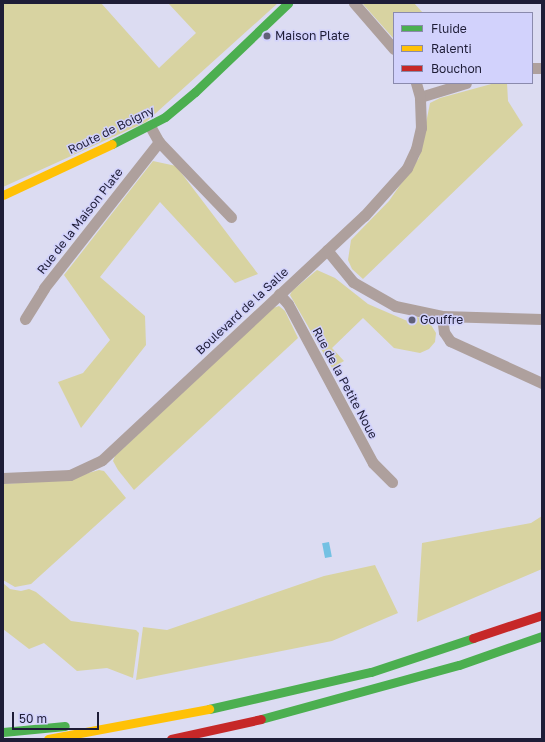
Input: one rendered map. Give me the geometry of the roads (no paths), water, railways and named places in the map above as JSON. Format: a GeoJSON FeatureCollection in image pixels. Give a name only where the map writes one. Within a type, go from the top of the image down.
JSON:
{"type":"FeatureCollection","features":[{"type":"Feature","properties":{"kind":"main road","name":"Route de Boigny"},"geometry":{"type":"LineString","coordinates":[[3,195],[150,126],[195,92],[288,3]]}},
{"type":"Feature","properties":{"kind":"main road"},"geometry":{"type":"LineString","coordinates":[[48,739],[241,703],[371,672],[542,615]]}},
{"type":"Feature","properties":{"kind":"main road"},"geometry":{"type":"LineString","coordinates":[[171,739],[280,715],[452,667],[542,636]]}},
{"type":"Feature","properties":{"kind":"main road"},"geometry":{"type":"LineString","coordinates":[[3,732],[85,723],[153,720]]}},
{"type":"Feature","properties":{"kind":"main road"},"geometry":{"type":"LineString","coordinates":[[159,739],[202,732]]}},
{"type":"Feature","properties":{"kind":"street"},"geometry":{"type":"LineString","coordinates":[[354,3],[393,47]]}},
{"type":"Feature","properties":{"kind":"street","name":"Boulevard de la Salle"},"geometry":{"type":"LineString","coordinates":[[3,478],[70,475],[102,460],[381,199],[407,168],[421,128],[420,97],[416,84]]}},
{"type":"Feature","properties":{"kind":"street"},"geometry":{"type":"LineString","coordinates":[[420,97],[463,84]]}},
{"type":"Feature","properties":{"kind":"street"},"geometry":{"type":"LineString","coordinates":[[150,126],[160,142],[231,217]]}},
{"type":"Feature","properties":{"kind":"street","name":"Rue de la Maison Plate"},"geometry":{"type":"LineString","coordinates":[[25,319],[44,288],[160,142]]}},
{"type":"Feature","properties":{"kind":"street"},"geometry":{"type":"LineString","coordinates":[[327,250],[353,282],[371,294],[395,306],[442,316],[542,319]]}},
{"type":"Feature","properties":{"kind":"street","name":"Rue de la Petite Noue"},"geometry":{"type":"LineString","coordinates":[[279,294],[288,304],[373,463],[392,482]]}},
{"type":"Feature","properties":{"kind":"street"},"geometry":{"type":"LineString","coordinates":[[442,316],[444,332],[450,341],[542,383]]}},
{"type":"Feature","properties":{"kind":"water"},"geometry":{"type":"Polygon","coordinates":[[[329,542],[332,557],[325,558],[322,543],[329,542]]]}},
{"type":"Feature","properties":{"kind":"place","name":"Maison Plate"},"geometry":{"type":"Point","coordinates":[267,36]}},
{"type":"Feature","properties":{"kind":"place","name":"Gouffre"},"geometry":{"type":"Point","coordinates":[412,320]}}]}
